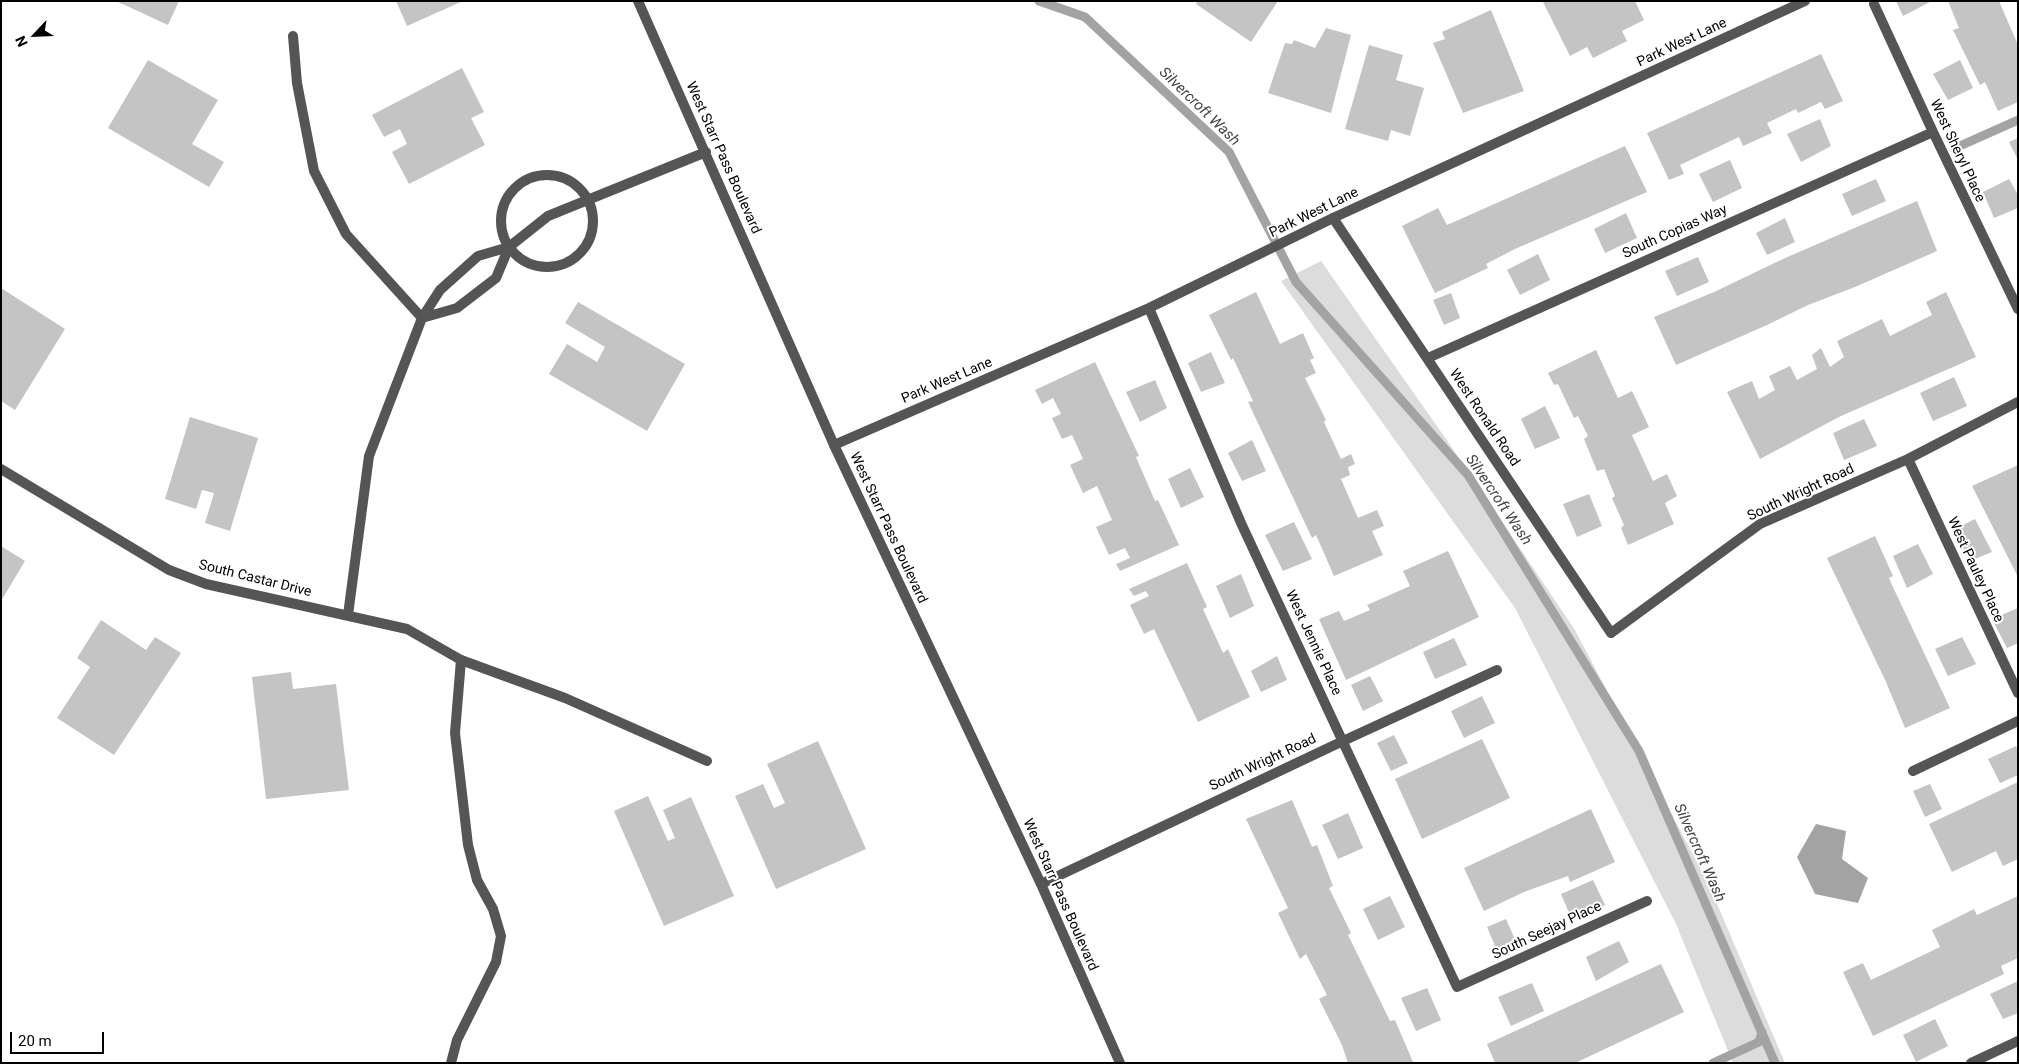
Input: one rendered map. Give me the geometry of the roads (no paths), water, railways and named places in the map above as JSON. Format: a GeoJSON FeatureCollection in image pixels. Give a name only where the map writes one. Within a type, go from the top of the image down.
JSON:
{"type":"FeatureCollection","features":[{"type":"Feature","properties":{"kind":"street","name":"West Starr Pass Boulevard"},"geometry":{"type":"LineString","coordinates":[[638,1],[834,445],[1041,884],[1120,1063]]}},
{"type":"Feature","properties":{"kind":"street","name":"Park West Lane"},"geometry":{"type":"LineString","coordinates":[[834,445],[1149,308],[1333,218],[1806,1]]}},
{"type":"Feature","properties":{"kind":"street","name":"West Sheryl Place"},"geometry":{"type":"LineString","coordinates":[[1874,4],[2018,309]]}},
{"type":"Feature","properties":{"kind":"street"},"geometry":{"type":"LineString","coordinates":[[293,36],[297,84],[314,171],[346,234],[422,318]]}},
{"type":"Feature","properties":{"kind":"street","name":"South Copias Way"},"geometry":{"type":"LineString","coordinates":[[1428,358],[1933,132]]}},
{"type":"Feature","properties":{"kind":"street"},"geometry":{"type":"LineString","coordinates":[[348,616],[368,456],[422,318],[440,290],[478,256],[509,247],[548,216],[706,152]]}},
{"type":"Feature","properties":{"kind":"street"},"geometry":{"type":"LineString","coordinates":[[547,175],[562,177],[576,185],[587,199],[592,210],[593,225],[589,240],[581,253],[569,262],[555,268],[540,268],[525,263],[509,247],[504,240],[500,226],[502,210],[508,196],[518,185],[532,178],[547,175]]}},
{"type":"Feature","properties":{"kind":"street","name":"West Ronald Road"},"geometry":{"type":"LineString","coordinates":[[1333,218],[1611,634]]}},
{"type":"Feature","properties":{"kind":"street"},"geometry":{"type":"LineString","coordinates":[[422,318],[457,308],[496,278],[509,247]]}},
{"type":"Feature","properties":{"kind":"street","name":"West Jennie Place"},"geometry":{"type":"LineString","coordinates":[[1149,308],[1241,523],[1457,987]]}},
{"type":"Feature","properties":{"kind":"street","name":"South Wright Road"},"geometry":{"type":"LineString","coordinates":[[1611,634],[1760,524],[1908,459],[2018,402]]}},
{"type":"Feature","properties":{"kind":"street","name":"West Pauley Place"},"geometry":{"type":"LineString","coordinates":[[1908,459],[2018,693]]}},
{"type":"Feature","properties":{"kind":"street","name":"South Castar Drive"},"geometry":{"type":"LineString","coordinates":[[1,469],[169,570],[206,584],[407,629],[461,660],[566,698],[707,761]]}},
{"type":"Feature","properties":{"kind":"street"},"geometry":{"type":"LineString","coordinates":[[451,1063],[457,1040],[496,962],[501,936],[493,909],[477,880],[468,845],[455,734],[461,660]]}},
{"type":"Feature","properties":{"kind":"street","name":"South Wright Road"},"geometry":{"type":"LineString","coordinates":[[1041,884],[1343,740],[1498,670]]}},
{"type":"Feature","properties":{"kind":"street"},"geometry":{"type":"LineString","coordinates":[[1913,771],[2018,722]]}},
{"type":"Feature","properties":{"kind":"street","name":"South Seejay Place"},"geometry":{"type":"LineString","coordinates":[[1457,987],[1647,900]]}},
{"type":"Feature","properties":{"kind":"street"},"geometry":{"type":"LineString","coordinates":[[1971,1063],[2018,1041]]}},
{"type":"Feature","properties":{"kind":"waterway","name":"Silvercroft Wash"},"geometry":{"type":"LineString","coordinates":[[1039,1],[1085,17],[1229,152],[1296,282],[1468,475],[1639,751],[1775,1063]]}},
{"type":"Feature","properties":{"kind":"waterway"},"geometry":{"type":"LineString","coordinates":[[1962,145],[2018,120]]}},
{"type":"Feature","properties":{"kind":"waterway"},"geometry":{"type":"LineString","coordinates":[[1713,1063],[1759,1042],[1762,1032]]}}]}
